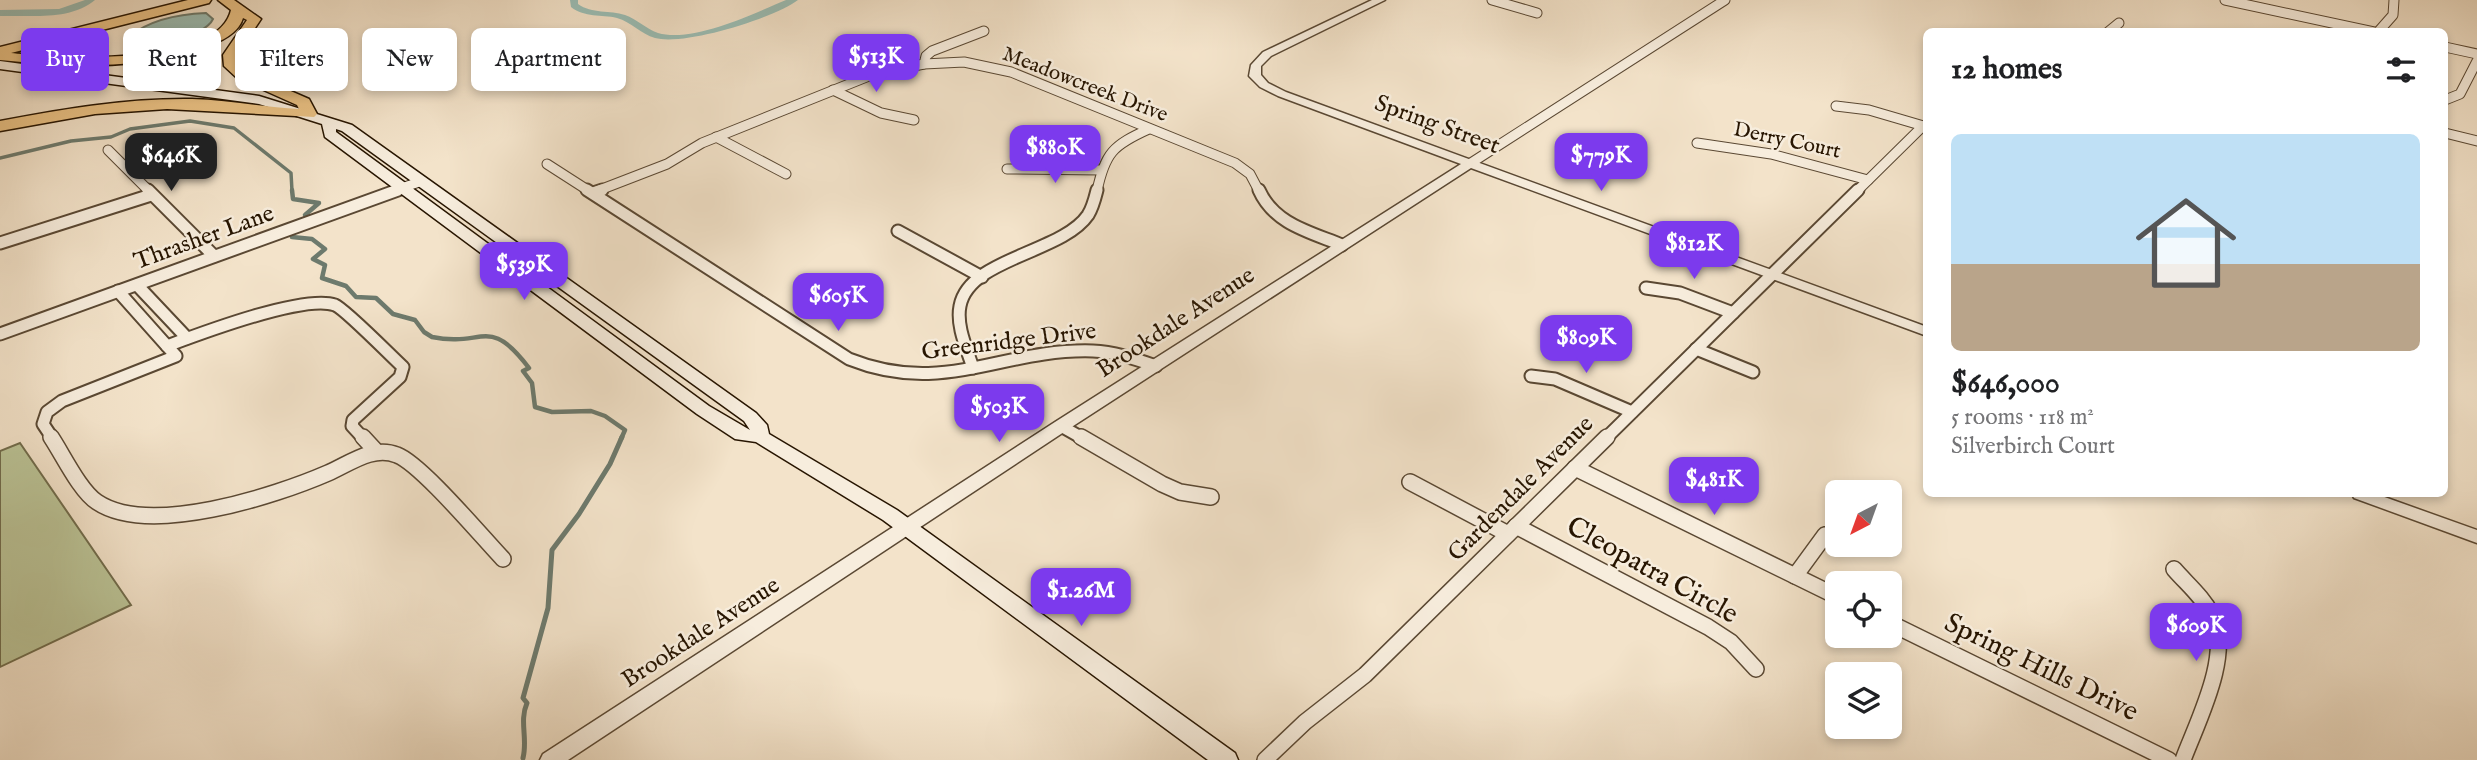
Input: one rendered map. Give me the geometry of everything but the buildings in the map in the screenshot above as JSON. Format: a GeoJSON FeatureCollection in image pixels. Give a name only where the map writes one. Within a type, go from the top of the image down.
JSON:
{"type":"FeatureCollection","features":[{"type":"Feature","properties":{"kind":"main road"},"geometry":{"type":"LineString","coordinates":[[0,46],[185,0]]}},
{"type":"Feature","properties":{"kind":"main road"},"geometry":{"type":"LineString","coordinates":[[0,54],[204,0]]}},
{"type":"Feature","properties":{"kind":"main road"},"geometry":{"type":"LineString","coordinates":[[0,54],[16,58],[96,65],[156,57],[195,46],[220,35],[235,22],[231,4]]}},
{"type":"Feature","properties":{"kind":"main road"},"geometry":{"type":"LineString","coordinates":[[231,4],[254,19],[230,55],[231,66],[242,75],[304,102],[309,114]]}},
{"type":"Feature","properties":{"kind":"main road"},"geometry":{"type":"LineString","coordinates":[[0,65],[249,98],[309,114],[328,124],[347,128],[750,417],[758,425],[761,437]]}},
{"type":"Feature","properties":{"kind":"main road"},"geometry":{"type":"LineString","coordinates":[[0,126],[80,112],[164,104],[219,105],[270,113],[309,114]]}},
{"type":"Feature","properties":{"kind":"main road"},"geometry":{"type":"LineString","coordinates":[[328,124],[330,134],[712,417],[742,435],[761,437],[838,481],[907,528],[1226,760]]}},
{"type":"Feature","properties":{"kind":"street","name":"Spring Street"},"geometry":{"type":"LineString","coordinates":[[1380,0],[1267,54],[1256,65],[1254,71],[1258,81],[1272,90],[1923,331]]}},
{"type":"Feature","properties":{"kind":"street"},"geometry":{"type":"LineString","coordinates":[[1492,0],[1537,13]]}},
{"type":"Feature","properties":{"kind":"street","name":"Brookdale Avenue"},"geometry":{"type":"LineString","coordinates":[[551,760],[1061,426],[1725,0]]}},
{"type":"Feature","properties":{"kind":"street"},"geometry":{"type":"LineString","coordinates":[[2225,0],[2357,28]]}},
{"type":"Feature","properties":{"kind":"street"},"geometry":{"type":"LineString","coordinates":[[2268,9],[2285,0]]}},
{"type":"Feature","properties":{"kind":"street"},"geometry":{"type":"LineString","coordinates":[[2380,28],[2393,15],[2394,0]]}},
{"type":"Feature","properties":{"kind":"street"},"geometry":{"type":"LineString","coordinates":[[2113,28],[2119,23]]}},
{"type":"Feature","properties":{"kind":"street"},"geometry":{"type":"LineString","coordinates":[[924,64],[926,56],[932,51],[984,31]]}},
{"type":"Feature","properties":{"kind":"street"},"geometry":{"type":"LineString","coordinates":[[2448,99],[2459,94],[2476,57],[2477,42]]}},
{"type":"Feature","properties":{"kind":"street"},"geometry":{"type":"LineString","coordinates":[[2448,48],[2476,57]]}},
{"type":"Feature","properties":{"kind":"street","name":"Meadowcreek Drive"},"geometry":{"type":"LineString","coordinates":[[593,193],[667,164],[716,137],[885,71],[924,64],[964,62],[995,67],[1244,168],[1253,175],[1265,201],[1277,215],[1342,245]]}},
{"type":"Feature","properties":{"kind":"street"},"geometry":{"type":"LineString","coordinates":[[833,90],[881,113],[914,120]]}},
{"type":"Feature","properties":{"kind":"street"},"geometry":{"type":"LineString","coordinates":[[1836,106],[1869,110],[1923,126]]}},
{"type":"Feature","properties":{"kind":"street"},"geometry":{"type":"LineString","coordinates":[[973,368],[958,308],[964,295],[982,277],[1081,223],[1095,202],[1109,153],[1116,146],[1149,129]]}},
{"type":"Feature","properties":{"kind":"street","name":"Gardendale Avenue"},"geometry":{"type":"LineString","coordinates":[[1265,760],[1305,722],[1365,675],[1923,129]]}},
{"type":"Feature","properties":{"kind":"street"},"geometry":{"type":"LineString","coordinates":[[2448,134],[2477,141]]}},
{"type":"Feature","properties":{"kind":"street"},"geometry":{"type":"LineString","coordinates":[[716,137],[786,174]]}},
{"type":"Feature","properties":{"kind":"street","name":"Derry Court"},"geometry":{"type":"LineString","coordinates":[[1697,143],[1780,156],[1868,180]]}},
{"type":"Feature","properties":{"kind":"street"},"geometry":{"type":"LineString","coordinates":[[108,150],[214,256]]}},
{"type":"Feature","properties":{"kind":"street","name":"Greenridge Drive"},"geometry":{"type":"LineString","coordinates":[[547,164],[849,359],[890,373],[916,375],[973,368],[1083,349],[1121,352],[1156,366]]}},
{"type":"Feature","properties":{"kind":"street"},"geometry":{"type":"LineString","coordinates":[[1007,169],[1102,170]]}},
{"type":"Feature","properties":{"kind":"street","name":"Thrasher Lane"},"geometry":{"type":"LineString","coordinates":[[0,334],[422,181]]}},
{"type":"Feature","properties":{"kind":"street"},"geometry":{"type":"LineString","coordinates":[[0,243],[151,195]]}},
{"type":"Feature","properties":{"kind":"street"},"geometry":{"type":"LineString","coordinates":[[898,231],[982,277]]}},
{"type":"Feature","properties":{"kind":"street"},"geometry":{"type":"LineString","coordinates":[[137,285],[187,338]]}},
{"type":"Feature","properties":{"kind":"street"},"geometry":{"type":"LineString","coordinates":[[1646,288],[1680,293],[1733,313]]}},
{"type":"Feature","properties":{"kind":"street"},"geometry":{"type":"LineString","coordinates":[[118,291],[176,356],[62,401],[47,412],[43,424],[97,502],[120,511],[145,514],[194,512],[227,506],[297,485],[375,450]]}},
{"type":"Feature","properties":{"kind":"street"},"geometry":{"type":"LineString","coordinates":[[167,346],[234,320],[318,303],[336,305],[403,367],[400,377],[352,426],[375,450],[401,456],[503,559]]}},
{"type":"Feature","properties":{"kind":"street"},"geometry":{"type":"LineString","coordinates":[[1696,349],[1753,372]]}},
{"type":"Feature","properties":{"kind":"street"},"geometry":{"type":"LineString","coordinates":[[1531,376],[1555,380],[1632,412]]}},
{"type":"Feature","properties":{"kind":"street"},"geometry":{"type":"LineString","coordinates":[[1061,426],[1162,484],[1180,492],[1211,497]]}},
{"type":"Feature","properties":{"kind":"street"},"geometry":{"type":"LineString","coordinates":[[1575,468],[1825,591]]}},
{"type":"Feature","properties":{"kind":"street","name":"Cleopatra Circle"},"geometry":{"type":"LineString","coordinates":[[1410,482],[1708,627],[1731,642],[1756,669]]}},
{"type":"Feature","properties":{"kind":"street"},"geometry":{"type":"LineString","coordinates":[[2368,497],[2477,537]]}},
{"type":"Feature","properties":{"kind":"street"},"geometry":{"type":"LineString","coordinates":[[1795,576],[1825,535]]}},
{"type":"Feature","properties":{"kind":"street"},"geometry":{"type":"LineString","coordinates":[[2174,569],[2207,608],[2216,624],[2218,640],[2211,679],[2183,760]]}},
{"type":"Feature","properties":{"kind":"street","name":"Spring Hills Drive"},"geometry":{"type":"LineString","coordinates":[[1902,629],[2169,760]]}},
{"type":"Feature","properties":{"kind":"green space"},"geometry":{"type":"Polygon","coordinates":[[[20,443],[131,605],[0,667],[0,451],[20,443]]]}},
{"type":"Feature","properties":{"kind":"water"},"geometry":{"type":"Polygon","coordinates":[[[206,13],[213,19],[204,28],[142,28],[176,16],[206,13]]]}},
{"type":"Feature","properties":{"kind":"waterway"},"geometry":{"type":"LineString","coordinates":[[0,13],[59,11],[81,6],[91,0]]}},
{"type":"Feature","properties":{"kind":"waterway"},"geometry":{"type":"LineString","coordinates":[[574,0],[574,5],[584,11],[620,16],[652,34],[672,38],[707,32],[794,0]]}},
{"type":"Feature","properties":{"kind":"waterway"},"geometry":{"type":"LineString","coordinates":[[0,158],[71,141],[111,137],[130,129],[190,121],[234,128],[291,173],[292,191]]}},
{"type":"Feature","properties":{"kind":"waterway"},"geometry":{"type":"LineString","coordinates":[[292,190],[293,199],[319,203],[305,215]]}},
{"type":"Feature","properties":{"kind":"waterway"},"geometry":{"type":"LineString","coordinates":[[292,237],[312,239],[325,249],[313,259],[325,265],[322,278],[346,286],[356,297],[376,298],[393,314],[415,320],[424,332],[432,337],[463,339],[485,336],[504,342],[529,368],[523,371],[532,383],[535,407],[552,412],[591,411],[605,416],[625,430],[621,439]]}},
{"type":"Feature","properties":{"kind":"waterway"},"geometry":{"type":"LineString","coordinates":[[523,758],[527,703],[523,698],[548,608],[552,550],[579,514],[610,464],[622,437]]}}]}
